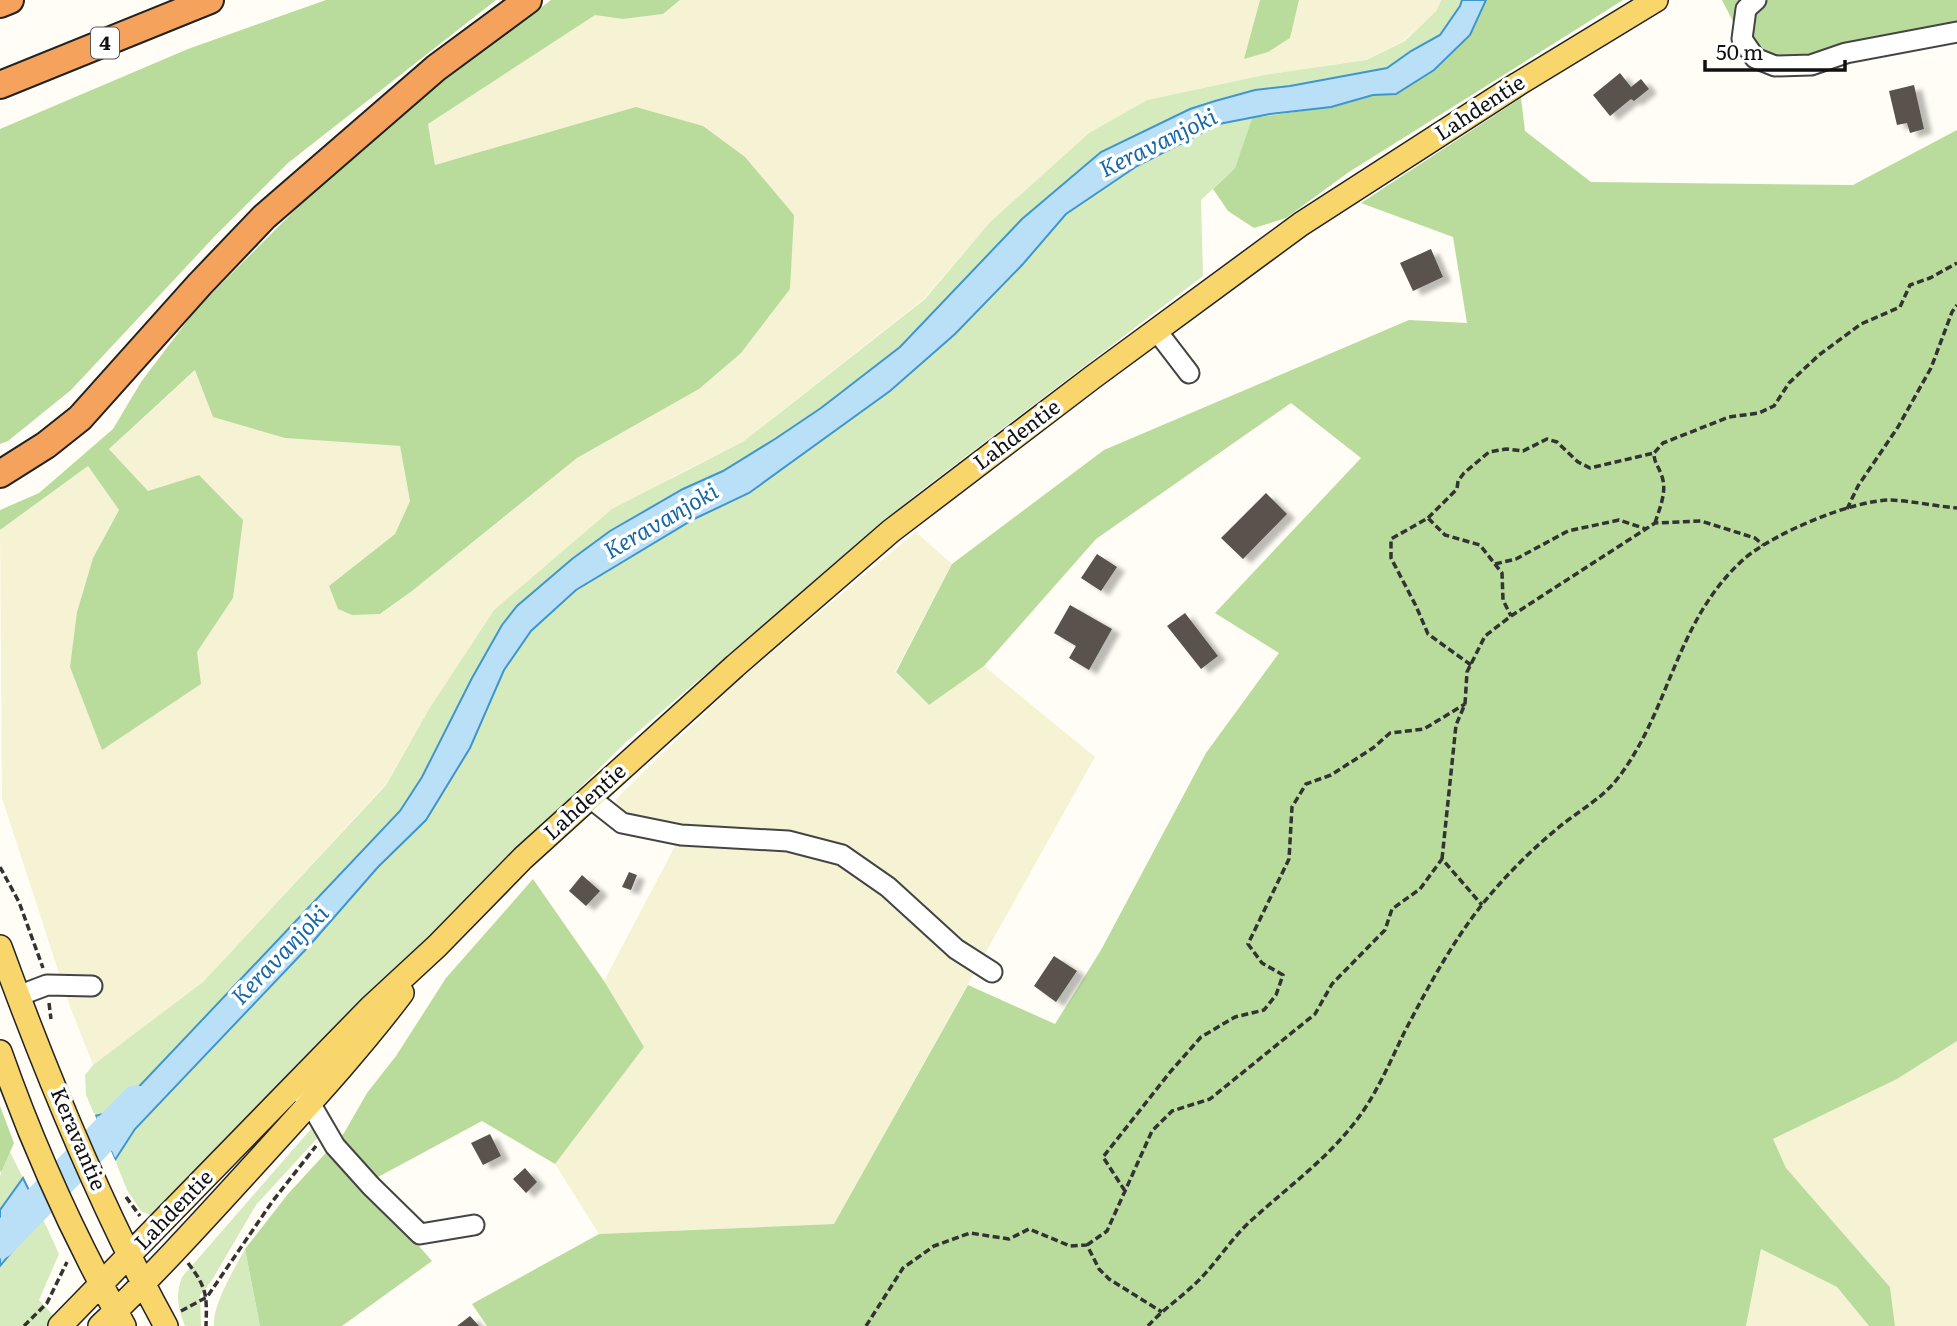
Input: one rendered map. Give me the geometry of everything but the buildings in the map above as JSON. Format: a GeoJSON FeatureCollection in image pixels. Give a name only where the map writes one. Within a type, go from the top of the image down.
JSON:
{"type":"FeatureCollection","features":[{"type":"Feature","properties":{"kind":"highway"},"geometry":{"type":"LineString","coordinates":[[0,4],[10,0]]}},
{"type":"Feature","properties":{"kind":"highway","name":"4"},"geometry":{"type":"LineString","coordinates":[[0,85],[210,0]]}},
{"type":"Feature","properties":{"kind":"highway"},"geometry":{"type":"LineString","coordinates":[[0,474],[46,445],[80,418],[200,284],[283,200],[436,68],[528,0]]}},
{"type":"Feature","properties":{"kind":"main road","name":"Lahdentie"},"geometry":{"type":"LineString","coordinates":[[113,1321],[370,1008],[589,797],[891,531],[1301,223],[1518,84],[1656,0]]}},
{"type":"Feature","properties":{"kind":"main road","name":"Keravantie"},"geometry":{"type":"LineString","coordinates":[[0,947],[69,1121],[113,1197],[130,1255],[166,1326]]}},
{"type":"Feature","properties":{"kind":"main road","name":"Keravantie"},"geometry":{"type":"LineString","coordinates":[[0,1052],[73,1248],[101,1284],[113,1321]]}},
{"type":"Feature","properties":{"kind":"main road","name":"Lahdentie"},"geometry":{"type":"LineString","coordinates":[[60,1326],[130,1255],[302,1094]]}},
{"type":"Feature","properties":{"kind":"street"},"geometry":{"type":"LineString","coordinates":[[1756,0],[1746,9],[1742,39],[1755,58],[1774,66],[1811,65],[1846,53],[1957,32]]}},
{"type":"Feature","properties":{"kind":"street"},"geometry":{"type":"LineString","coordinates":[[1156,330],[1189,373]]}},
{"type":"Feature","properties":{"kind":"street"},"geometry":{"type":"LineString","coordinates":[[589,797],[622,823],[681,835],[788,841],[842,855],[888,887],[956,949],[992,972]]}},
{"type":"Feature","properties":{"kind":"street"},"geometry":{"type":"LineString","coordinates":[[18,996],[47,985],[92,986]]}},
{"type":"Feature","properties":{"kind":"street"},"geometry":{"type":"LineString","coordinates":[[302,1094],[328,1131],[335,1146],[420,1234],[474,1225]]}},
{"type":"Feature","properties":{"kind":"path"},"geometry":{"type":"LineString","coordinates":[[1471,665],[1428,635],[1391,558],[1391,539],[1428,518],[1457,489],[1458,481],[1464,473],[1489,453],[1506,449],[1523,451],[1547,439],[1557,442],[1578,462],[1590,468],[1654,453],[1663,443],[1729,417],[1759,413],[1774,405],[1789,383],[1819,355],[1861,324],[1900,307],[1910,285],[1930,278],[1957,263]]}},
{"type":"Feature","properties":{"kind":"path"},"geometry":{"type":"LineString","coordinates":[[1847,509],[1858,486],[1898,427],[1931,368],[1957,305]]}},
{"type":"Feature","properties":{"kind":"path"},"geometry":{"type":"LineString","coordinates":[[1654,453],[1654,463],[1662,475],[1664,497],[1655,523]]}},
{"type":"Feature","properties":{"kind":"path"},"geometry":{"type":"LineString","coordinates":[[1148,1326],[1202,1277],[1252,1219],[1352,1127],[1375,1094],[1407,1029],[1455,943],[1482,905],[1533,851],[1617,780],[1637,750],[1688,634],[1726,576],[1774,538],[1847,509],[1889,500],[1957,508]]}},
{"type":"Feature","properties":{"kind":"path"},"geometry":{"type":"LineString","coordinates":[[1428,518],[1445,535],[1480,545],[1502,573],[1503,600],[1511,616]]}},
{"type":"Feature","properties":{"kind":"path"},"geometry":{"type":"LineString","coordinates":[[1495,564],[1516,559],[1568,531],[1619,520],[1646,528]]}},
{"type":"Feature","properties":{"kind":"path"},"geometry":{"type":"LineString","coordinates":[[866,1326],[903,1268],[934,1246],[970,1233],[1009,1239],[1028,1229],[1070,1246],[1087,1245],[1107,1231],[1152,1131],[1172,1111],[1210,1099],[1315,1014],[1332,984],[1385,930],[1392,909],[1420,889],[1441,859],[1456,725],[1465,704],[1467,672],[1485,636],[1511,616],[1655,523],[1701,521],[1755,538],[1764,545]]}},
{"type":"Feature","properties":{"kind":"path"},"geometry":{"type":"LineString","coordinates":[[1125,1191],[1103,1157],[1201,1037],[1235,1017],[1264,1010],[1276,995],[1283,975],[1262,963],[1248,944],[1289,859],[1292,807],[1307,784],[1331,775],[1373,748],[1390,733],[1424,729],[1465,704]]}},
{"type":"Feature","properties":{"kind":"path"},"geometry":{"type":"LineString","coordinates":[[1441,859],[1482,905]]}},
{"type":"Feature","properties":{"kind":"path"},"geometry":{"type":"LineString","coordinates":[[185,1308],[207,1297],[272,1202],[328,1131]]}},
{"type":"Feature","properties":{"kind":"path"},"geometry":{"type":"LineString","coordinates":[[113,1197],[137,1212]]}},
{"type":"Feature","properties":{"kind":"path"},"geometry":{"type":"LineString","coordinates":[[1087,1245],[1099,1269],[1109,1279],[1162,1312]]}},
{"type":"Feature","properties":{"kind":"path"},"geometry":{"type":"LineString","coordinates":[[24,1326],[47,1303],[73,1248]]}},
{"type":"Feature","properties":{"kind":"path"},"geometry":{"type":"LineString","coordinates":[[188,1263],[207,1297],[206,1326]]}},
{"type":"Feature","properties":{"kind":"shaded area"},"geometry":{"type":"Polygon","coordinates":[[[680,0],[1260,0],[1245,59],[1289,38],[1299,0],[1441,0],[1437,10],[1404,41],[1365,60],[1264,75],[1147,100],[1089,133],[990,222],[925,298],[744,441],[674,476],[494,610],[429,709],[386,784],[203,982],[93,1065],[69,1004],[2,798],[0,530],[88,466],[119,510],[93,558],[77,612],[197,652],[233,598],[148,491],[109,449],[196,370],[285,438],[400,446],[410,501],[395,534],[329,586],[381,614],[577,458],[699,389],[636,108],[435,165],[428,123],[595,14],[623,19],[663,14],[680,0]]]}},
{"type":"Feature","properties":{"kind":"shaded area"},"geometry":{"type":"Polygon","coordinates":[[[916,532],[952,564],[895,672],[929,705],[984,666],[1095,757],[834,1224],[599,1234],[555,1164],[644,1047],[604,981],[683,831],[617,812],[616,799],[743,676],[916,532]]]}},
{"type":"Feature","properties":{"kind":"shaded area"},"geometry":{"type":"Polygon","coordinates":[[[1957,1041],[1957,1326],[1895,1326],[1890,1287],[1786,1168],[1772,1139],[1897,1079],[1957,1041]]]}},
{"type":"Feature","properties":{"kind":"shaded area"},"geometry":{"type":"Polygon","coordinates":[[[1761,1249],[1837,1287],[1869,1326],[1746,1326],[1761,1249]]]}},
{"type":"Feature","properties":{"kind":"green space"},"geometry":{"type":"Polygon","coordinates":[[[326,0],[496,0],[288,163],[214,237],[71,390],[8,441],[0,444],[0,129],[188,49],[326,0]]]}},
{"type":"Feature","properties":{"kind":"green space"},"geometry":{"type":"Polygon","coordinates":[[[551,0],[680,0],[663,14],[623,19],[595,15],[428,124],[435,165],[636,107],[703,126],[745,157],[794,215],[790,289],[741,353],[699,389],[577,458],[380,614],[352,615],[338,609],[329,586],[395,534],[410,501],[400,446],[285,438],[213,417],[195,370],[109,449],[148,491],[199,475],[243,520],[233,598],[197,652],[201,684],[102,750],[70,667],[77,612],[93,558],[119,510],[88,466],[0,530],[0,510],[39,493],[113,429],[141,382],[197,308],[309,196],[433,88],[551,0]]]}},
{"type":"Feature","properties":{"kind":"green space"},"geometry":{"type":"Polygon","coordinates":[[[1260,0],[1299,0],[1290,38],[1268,52],[1244,59],[1260,0]]]}},
{"type":"Feature","properties":{"kind":"green space"},"geometry":{"type":"Polygon","coordinates":[[[1441,0],[1462,0],[1440,35],[1387,68],[1255,90],[1215,101],[1190,109],[1101,152],[1022,219],[900,347],[821,408],[775,439],[723,471],[683,489],[502,625],[422,777],[400,811],[132,1094],[95,1116],[86,1095],[85,1075],[93,1065],[203,982],[386,785],[429,709],[494,610],[612,509],[744,441],[925,299],[990,222],[1089,133],[1147,100],[1264,75],[1366,60],[1405,41],[1437,10],[1441,0]]]}},
{"type":"Feature","properties":{"kind":"green space"},"geometry":{"type":"Polygon","coordinates":[[[1486,0],[1623,0],[1349,172],[1286,218],[1254,228],[1228,211],[1213,189],[1235,168],[1252,118],[1331,107],[1373,95],[1396,94],[1434,70],[1470,35],[1486,0]]]}},
{"type":"Feature","properties":{"kind":"green space"},"geometry":{"type":"Polygon","coordinates":[[[1722,0],[1957,0],[1957,33],[1775,66],[1742,39],[1722,0]]]}},
{"type":"Feature","properties":{"kind":"green space"},"geometry":{"type":"Polygon","coordinates":[[[1521,98],[1525,131],[1591,182],[1853,185],[1957,130],[1957,1041],[1897,1079],[1773,1139],[1786,1168],[1890,1287],[1895,1326],[1869,1326],[1837,1287],[1761,1249],[1746,1326],[487,1326],[472,1304],[599,1234],[834,1224],[968,985],[1055,1024],[1101,950],[1206,753],[1279,653],[1215,613],[1361,458],[1291,403],[1096,539],[984,666],[929,705],[896,672],[952,564],[1104,450],[1409,320],[1467,323],[1453,237],[1361,203],[1521,98]]]}},
{"type":"Feature","properties":{"kind":"green space"},"geometry":{"type":"Polygon","coordinates":[[[1252,118],[1235,168],[1201,200],[1203,276],[914,496],[626,742],[358,1009],[157,1218],[141,1211],[127,1190],[115,1160],[135,1129],[309,946],[378,867],[426,820],[470,748],[504,670],[531,631],[576,590],[694,519],[749,493],[890,391],[1023,264],[1066,214],[1137,166],[1219,124],[1252,118]]]}},
{"type":"Feature","properties":{"kind":"green space"},"geometry":{"type":"Polygon","coordinates":[[[533,879],[604,981],[644,1047],[555,1164],[482,1121],[365,1184],[432,1261],[342,1326],[260,1326],[245,1249],[288,1194],[344,1133],[367,1093],[396,1056],[446,978],[533,879]]]}},
{"type":"Feature","properties":{"kind":"green space"},"geometry":{"type":"Polygon","coordinates":[[[0,1106],[14,1143],[1,1173],[0,1170],[0,1106]]]}},
{"type":"Feature","properties":{"kind":"green space"},"geometry":{"type":"Polygon","coordinates":[[[317,1122],[322,1133],[256,1205],[212,1280],[200,1295],[201,1326],[185,1326],[178,1302],[182,1277],[317,1122]]]}},
{"type":"Feature","properties":{"kind":"green space"},"geometry":{"type":"Polygon","coordinates":[[[10,1152],[23,1178],[0,1210],[0,1176],[10,1152]]]}},
{"type":"Feature","properties":{"kind":"green space"},"geometry":{"type":"Polygon","coordinates":[[[43,1219],[59,1254],[39,1300],[63,1326],[0,1326],[0,1266],[31,1229],[43,1219]]]}},
{"type":"Feature","properties":{"kind":"green space"},"geometry":{"type":"Polygon","coordinates":[[[245,1249],[260,1326],[214,1326],[220,1297],[245,1249]]]}},
{"type":"Feature","properties":{"kind":"water"},"geometry":{"type":"Polygon","coordinates":[[[1462,0],[1486,0],[1470,35],[1434,70],[1396,94],[1373,95],[1331,107],[1270,114],[1219,124],[1137,166],[1066,214],[1023,264],[955,334],[890,391],[749,493],[694,519],[576,590],[531,631],[504,670],[470,748],[426,820],[378,867],[309,946],[135,1129],[115,1160],[95,1116],[103,1114],[132,1094],[400,811],[422,777],[502,625],[517,606],[610,531],[683,489],[723,471],[775,439],[821,408],[900,347],[1022,219],[1101,152],[1190,109],[1215,101],[1255,90],[1387,68],[1440,35],[1462,0]]]}},
{"type":"Feature","properties":{"kind":"water"},"geometry":{"type":"Polygon","coordinates":[[[23,1178],[43,1219],[31,1229],[0,1266],[0,1210],[23,1178]]]}},
{"type":"Feature","properties":{"kind":"pier"},"geometry":{"type":"Polygon","coordinates":[[[94,1113],[117,1163],[112,1162],[92,1118],[94,1113]]]}},
{"type":"Feature","properties":{"kind":"waterway","name":"Keravanjoki"},"geometry":{"type":"LineString","coordinates":[[0,1242],[136,1102]]}}]}
